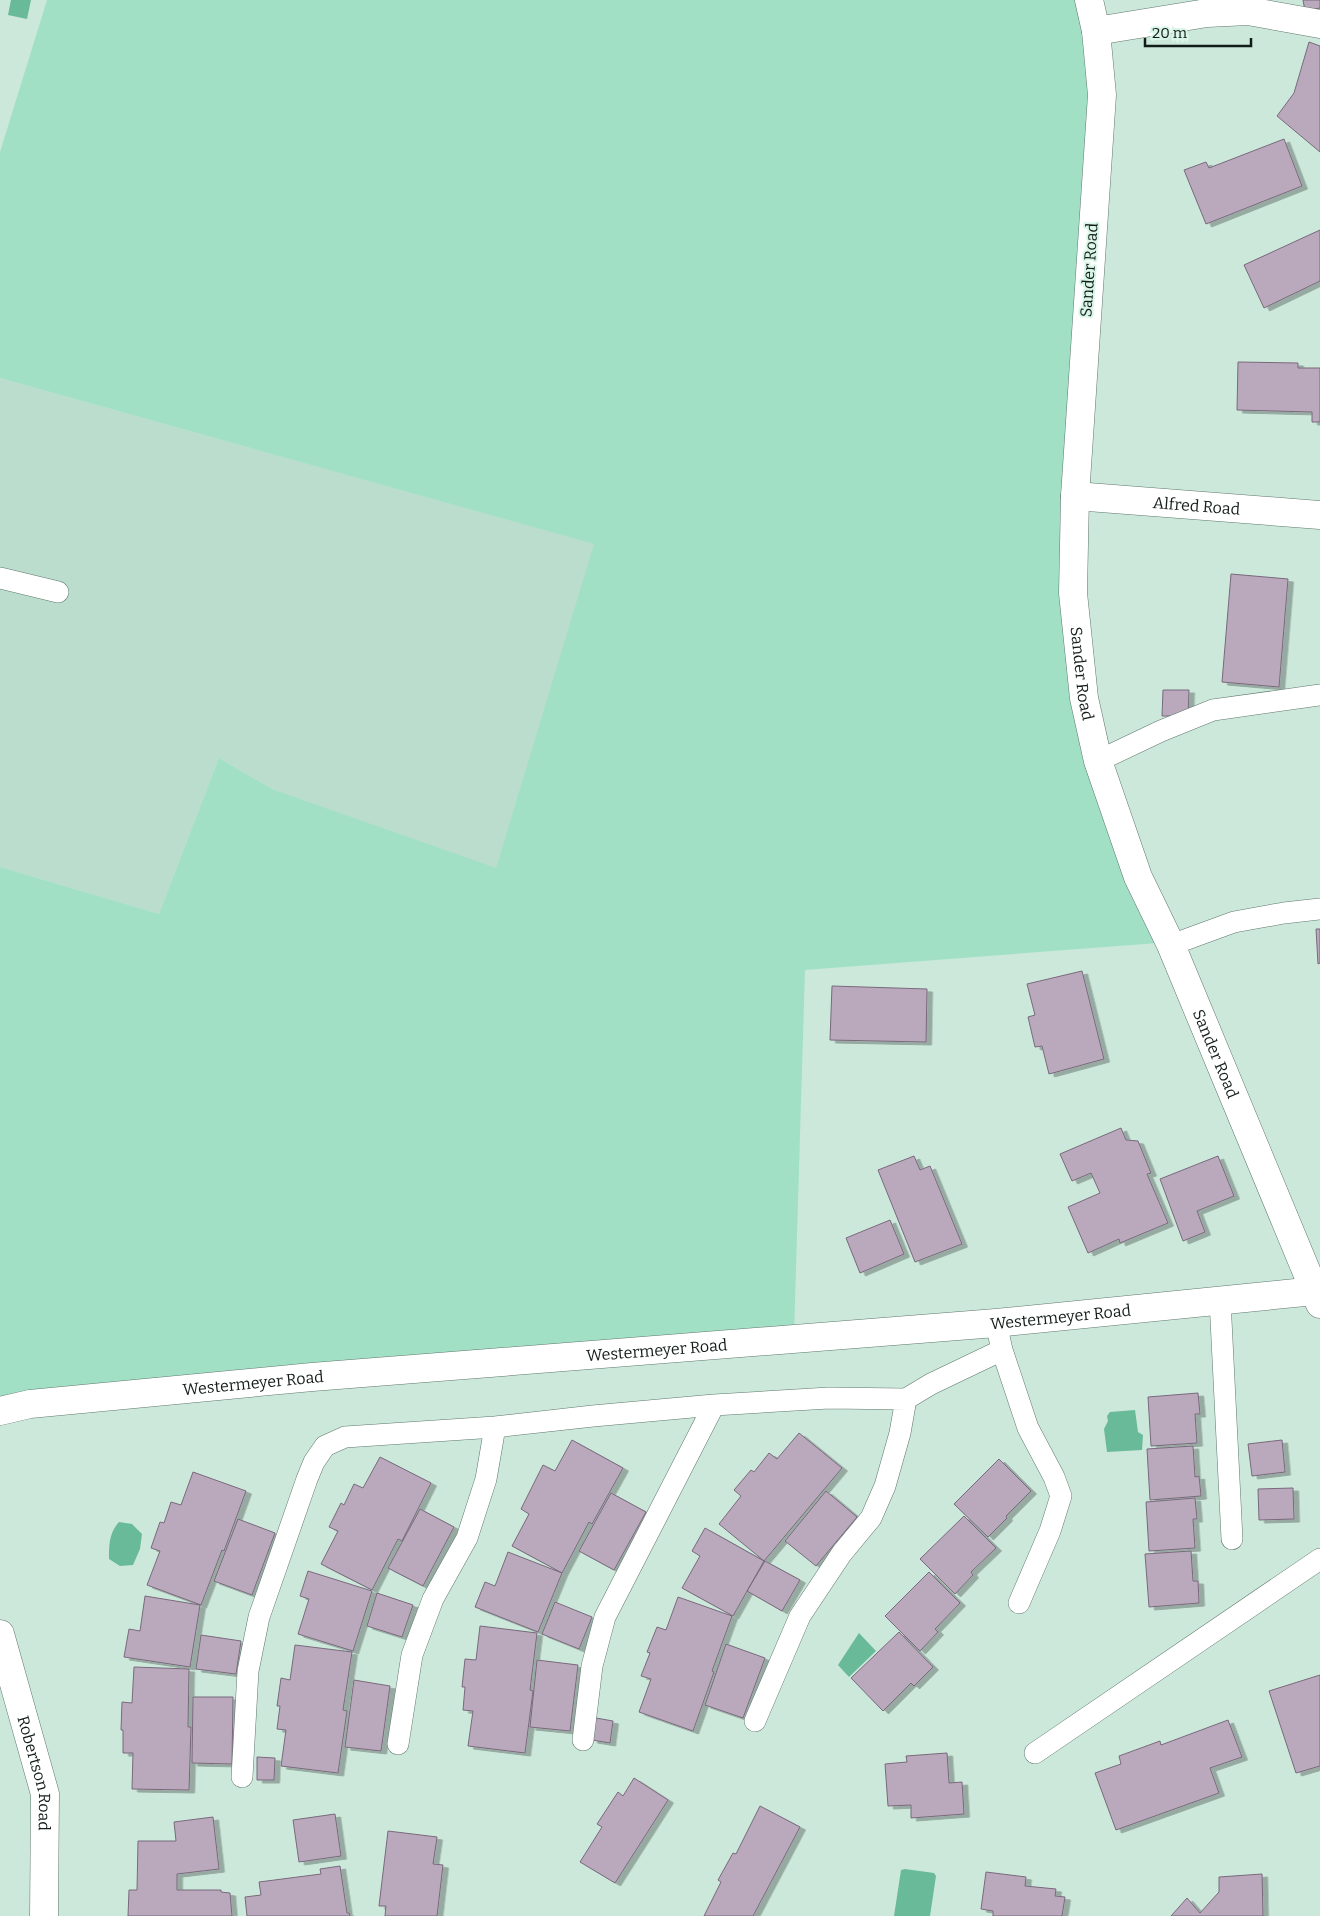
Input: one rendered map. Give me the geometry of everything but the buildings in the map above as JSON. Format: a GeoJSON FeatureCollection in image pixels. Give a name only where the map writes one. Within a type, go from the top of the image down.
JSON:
{"type":"FeatureCollection","features":[{"type":"Feature","properties":{"kind":"street","name":"Sander Road"},"geometry":{"type":"LineString","coordinates":[[1089,0],[1096,31],[1102,95],[1074,496],[1073,593],[1084,698],[1098,762],[1138,877],[1171,945],[1317,1298]]}},
{"type":"Feature","properties":{"kind":"street"},"geometry":{"type":"LineString","coordinates":[[1096,31],[1207,13],[1248,11],[1320,24]]}},
{"type":"Feature","properties":{"kind":"street","name":"Alfred Road"},"geometry":{"type":"LineString","coordinates":[[1074,496],[1320,515]]}},
{"type":"Feature","properties":{"kind":"street","name":"Westermeyer Road"},"geometry":{"type":"LineString","coordinates":[[0,1412],[30,1404],[312,1376],[996,1322],[1220,1300],[1317,1298]]}},
{"type":"Feature","properties":{"kind":"street","name":"Robertson Road"},"geometry":{"type":"LineString","coordinates":[[0,1634],[46,1794],[44,1916]]}},
{"type":"Feature","properties":{"kind":"lane"},"geometry":{"type":"LineString","coordinates":[[0,578],[58,592]]}},
{"type":"Feature","properties":{"kind":"lane"},"geometry":{"type":"LineString","coordinates":[[1098,762],[1161,731],[1213,710],[1320,695]]}},
{"type":"Feature","properties":{"kind":"lane"},"geometry":{"type":"LineString","coordinates":[[1171,945],[1234,922],[1284,913],[1320,910]]}},
{"type":"Feature","properties":{"kind":"lane"},"geometry":{"type":"LineString","coordinates":[[1220,1300],[1232,1540]]}},
{"type":"Feature","properties":{"kind":"lane"},"geometry":{"type":"LineString","coordinates":[[996,1322],[1002,1350],[1028,1428],[1054,1477],[1061,1496],[1050,1531],[1019,1604]]}},
{"type":"Feature","properties":{"kind":"lane"},"geometry":{"type":"LineString","coordinates":[[242,1777],[248,1671],[259,1617],[307,1479],[314,1462],[325,1446],[344,1437],[495,1427],[593,1416],[714,1406],[829,1398],[906,1399],[931,1384],[1002,1350]]}},
{"type":"Feature","properties":{"kind":"lane"},"geometry":{"type":"LineString","coordinates":[[755,1721],[800,1616],[842,1553],[871,1518],[885,1486],[900,1433],[906,1399]]}},
{"type":"Feature","properties":{"kind":"lane"},"geometry":{"type":"LineString","coordinates":[[583,1740],[592,1666],[605,1617],[714,1406]]}},
{"type":"Feature","properties":{"kind":"lane"},"geometry":{"type":"LineString","coordinates":[[398,1744],[412,1655],[433,1599],[467,1538],[486,1480],[495,1427]]}},
{"type":"Feature","properties":{"kind":"lane"},"geometry":{"type":"LineString","coordinates":[[1035,1753],[1320,1559]]}},
{"type":"Feature","properties":{"kind":"shaded area"},"geometry":{"type":"Polygon","coordinates":[[[11,0],[31,0],[27,19],[8,15],[11,0]]]}},
{"type":"Feature","properties":{"kind":"shaded area"},"geometry":{"type":"Polygon","coordinates":[[[47,0],[1091,0],[1097,28],[1076,497],[1087,696],[1171,942],[805,970],[794,1336],[0,1410],[0,867],[159,914],[219,758],[272,789],[496,868],[594,544],[0,378],[0,152],[47,0]]]}},
{"type":"Feature","properties":{"kind":"shaded area"},"geometry":{"type":"Polygon","coordinates":[[[0,378],[595,544],[496,869],[272,789],[219,758],[159,914],[0,867],[0,378]]]}},
{"type":"Feature","properties":{"kind":"shaded area"},"geometry":{"type":"Polygon","coordinates":[[[1135,1410],[1138,1432],[1143,1435],[1142,1450],[1107,1452],[1104,1429],[1108,1421],[1107,1416],[1110,1412],[1135,1410]]]}},
{"type":"Feature","properties":{"kind":"shaded area"},"geometry":{"type":"Polygon","coordinates":[[[119,1522],[132,1524],[142,1534],[140,1549],[133,1565],[120,1566],[109,1559],[111,1535],[119,1522]]]}},
{"type":"Feature","properties":{"kind":"shaded area"},"geometry":{"type":"Polygon","coordinates":[[[859,1633],[876,1651],[849,1677],[838,1665],[859,1633]]]}},
{"type":"Feature","properties":{"kind":"shaded area"},"geometry":{"type":"Polygon","coordinates":[[[901,1870],[934,1873],[936,1876],[930,1916],[894,1916],[901,1870]]]}}]}
